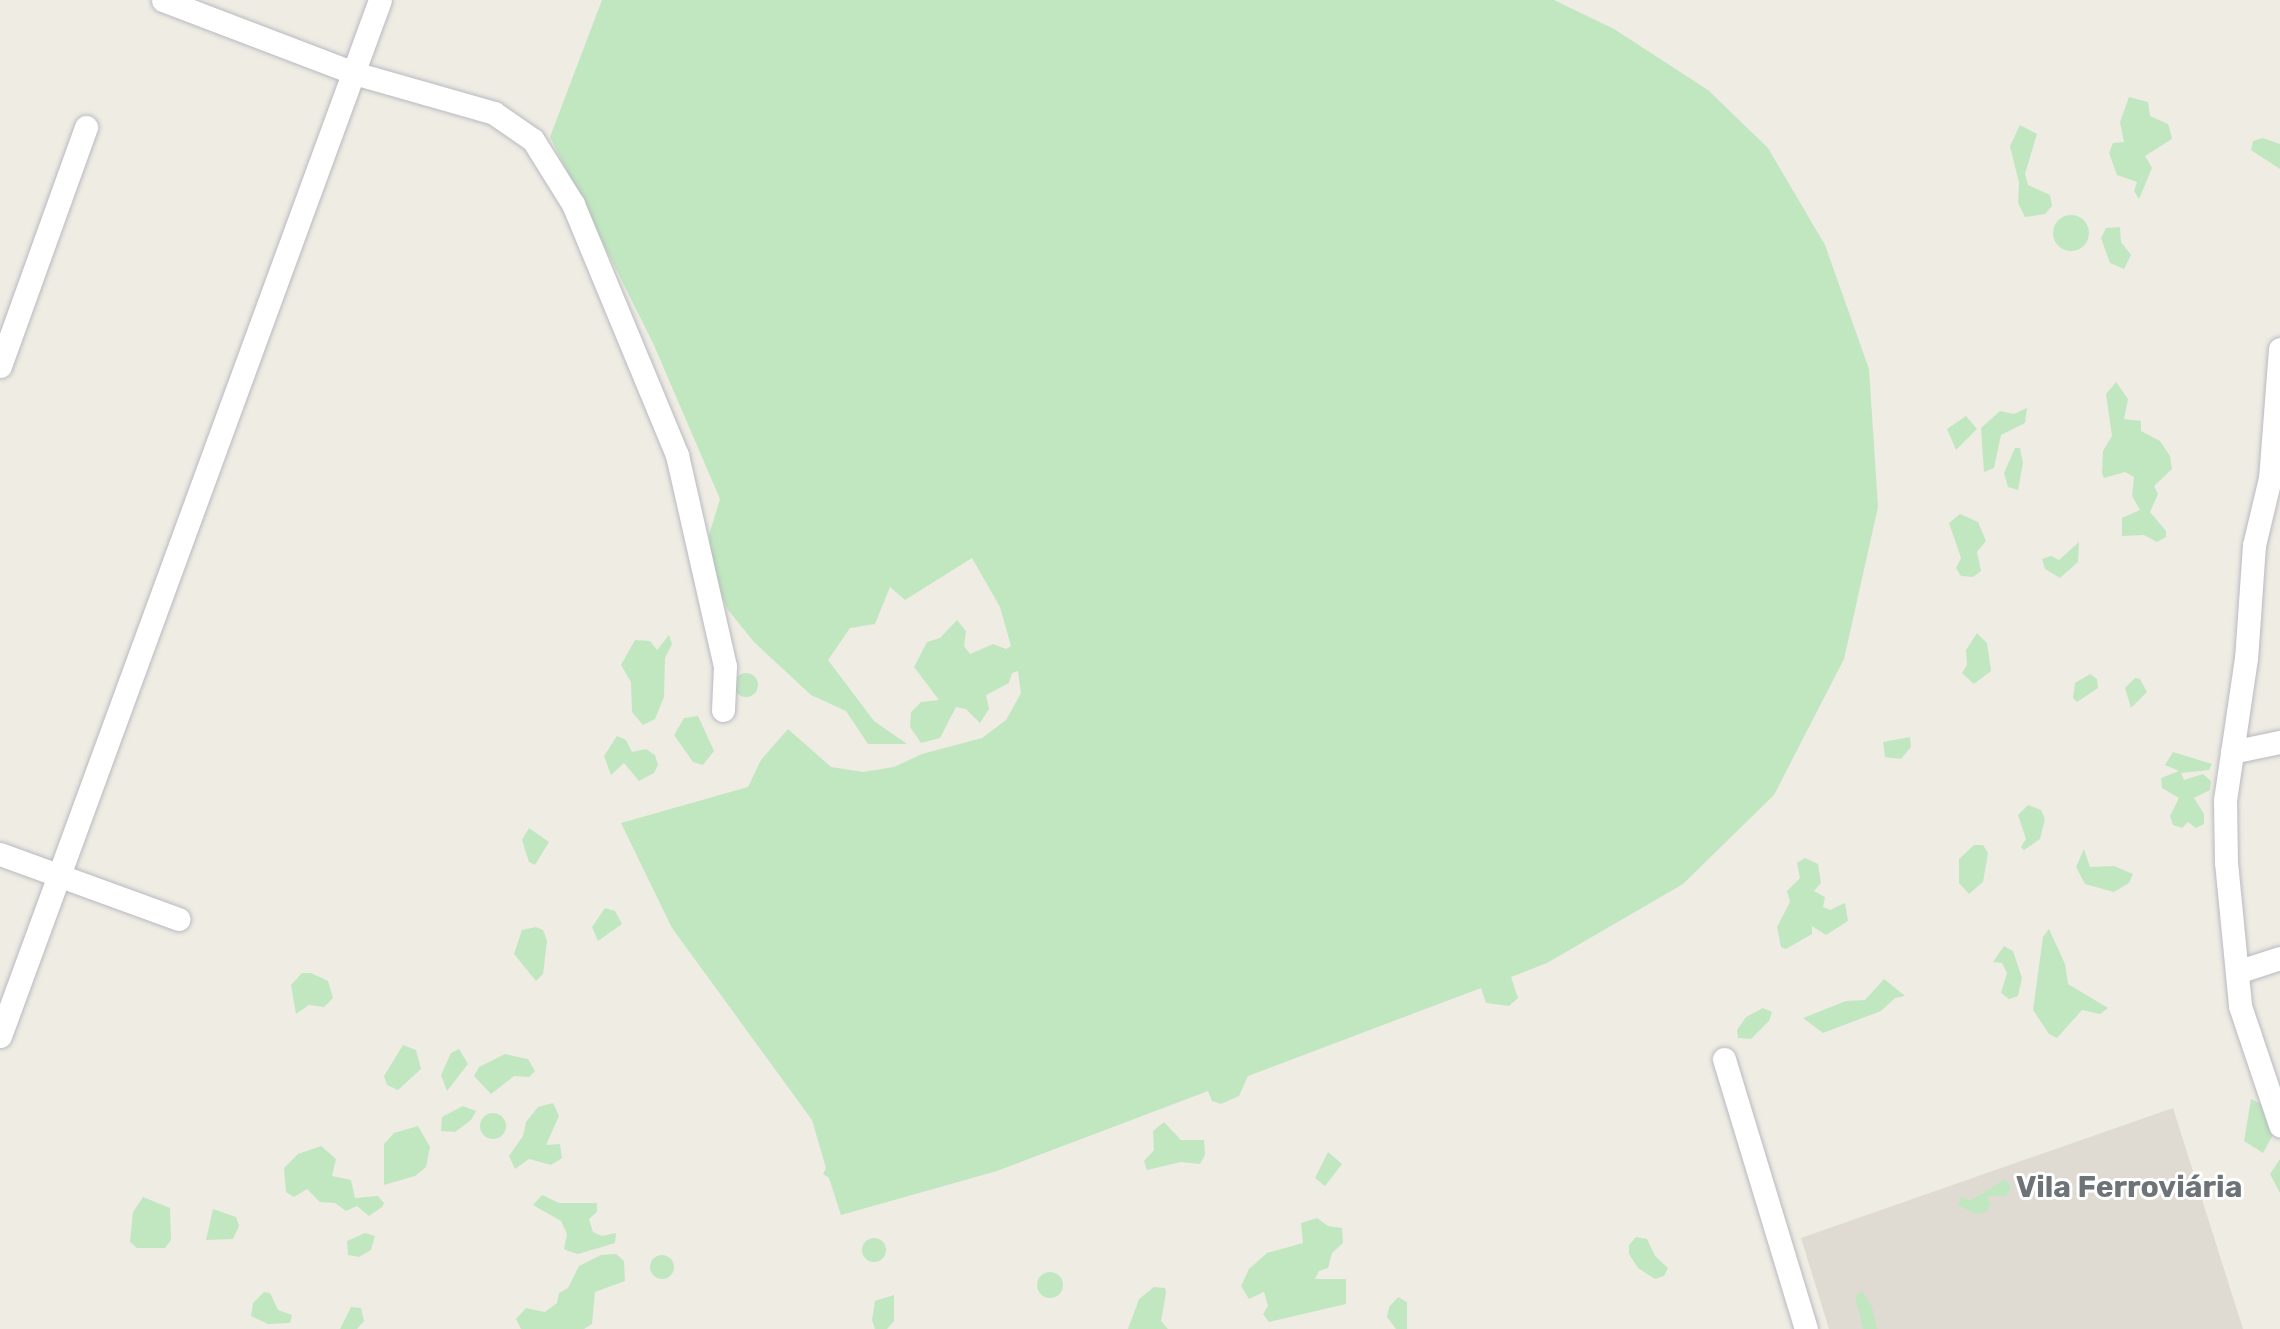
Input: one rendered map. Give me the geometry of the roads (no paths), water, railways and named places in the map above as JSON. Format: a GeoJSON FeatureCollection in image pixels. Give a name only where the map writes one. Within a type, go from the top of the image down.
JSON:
{"type":"FeatureCollection","features":[{"type":"Feature","properties":{"kind":"street"},"geometry":{"type":"LineString","coordinates":[[163,0],[354,73],[511,121],[533,139],[551,165],[606,280],[681,468],[710,614],[725,666],[723,710]]}},
{"type":"Feature","properties":{"kind":"street"},"geometry":{"type":"LineString","coordinates":[[0,1037],[380,0]]}},
{"type":"Feature","properties":{"kind":"street"},"geometry":{"type":"LineString","coordinates":[[0,366],[86,127]]}},
{"type":"Feature","properties":{"kind":"street"},"geometry":{"type":"LineString","coordinates":[[2280,349],[2270,478],[2254,545],[2246,658],[2225,800],[2226,862],[2240,971],[2240,1006],[2280,1125]]}},
{"type":"Feature","properties":{"kind":"street"},"geometry":{"type":"LineString","coordinates":[[2232,752],[2280,742]]}},
{"type":"Feature","properties":{"kind":"street"},"geometry":{"type":"LineString","coordinates":[[0,855],[179,919]]}},
{"type":"Feature","properties":{"kind":"street"},"geometry":{"type":"LineString","coordinates":[[2240,971],[2280,958]]}},
{"type":"Feature","properties":{"kind":"street"},"geometry":{"type":"LineString","coordinates":[[1724,1059],[1806,1329]]}},
{"type":"Feature","properties":{"kind":"district","name":"Vila Ferroviária"},"geometry":{"type":"Point","coordinates":[2129,1187]}}]}
